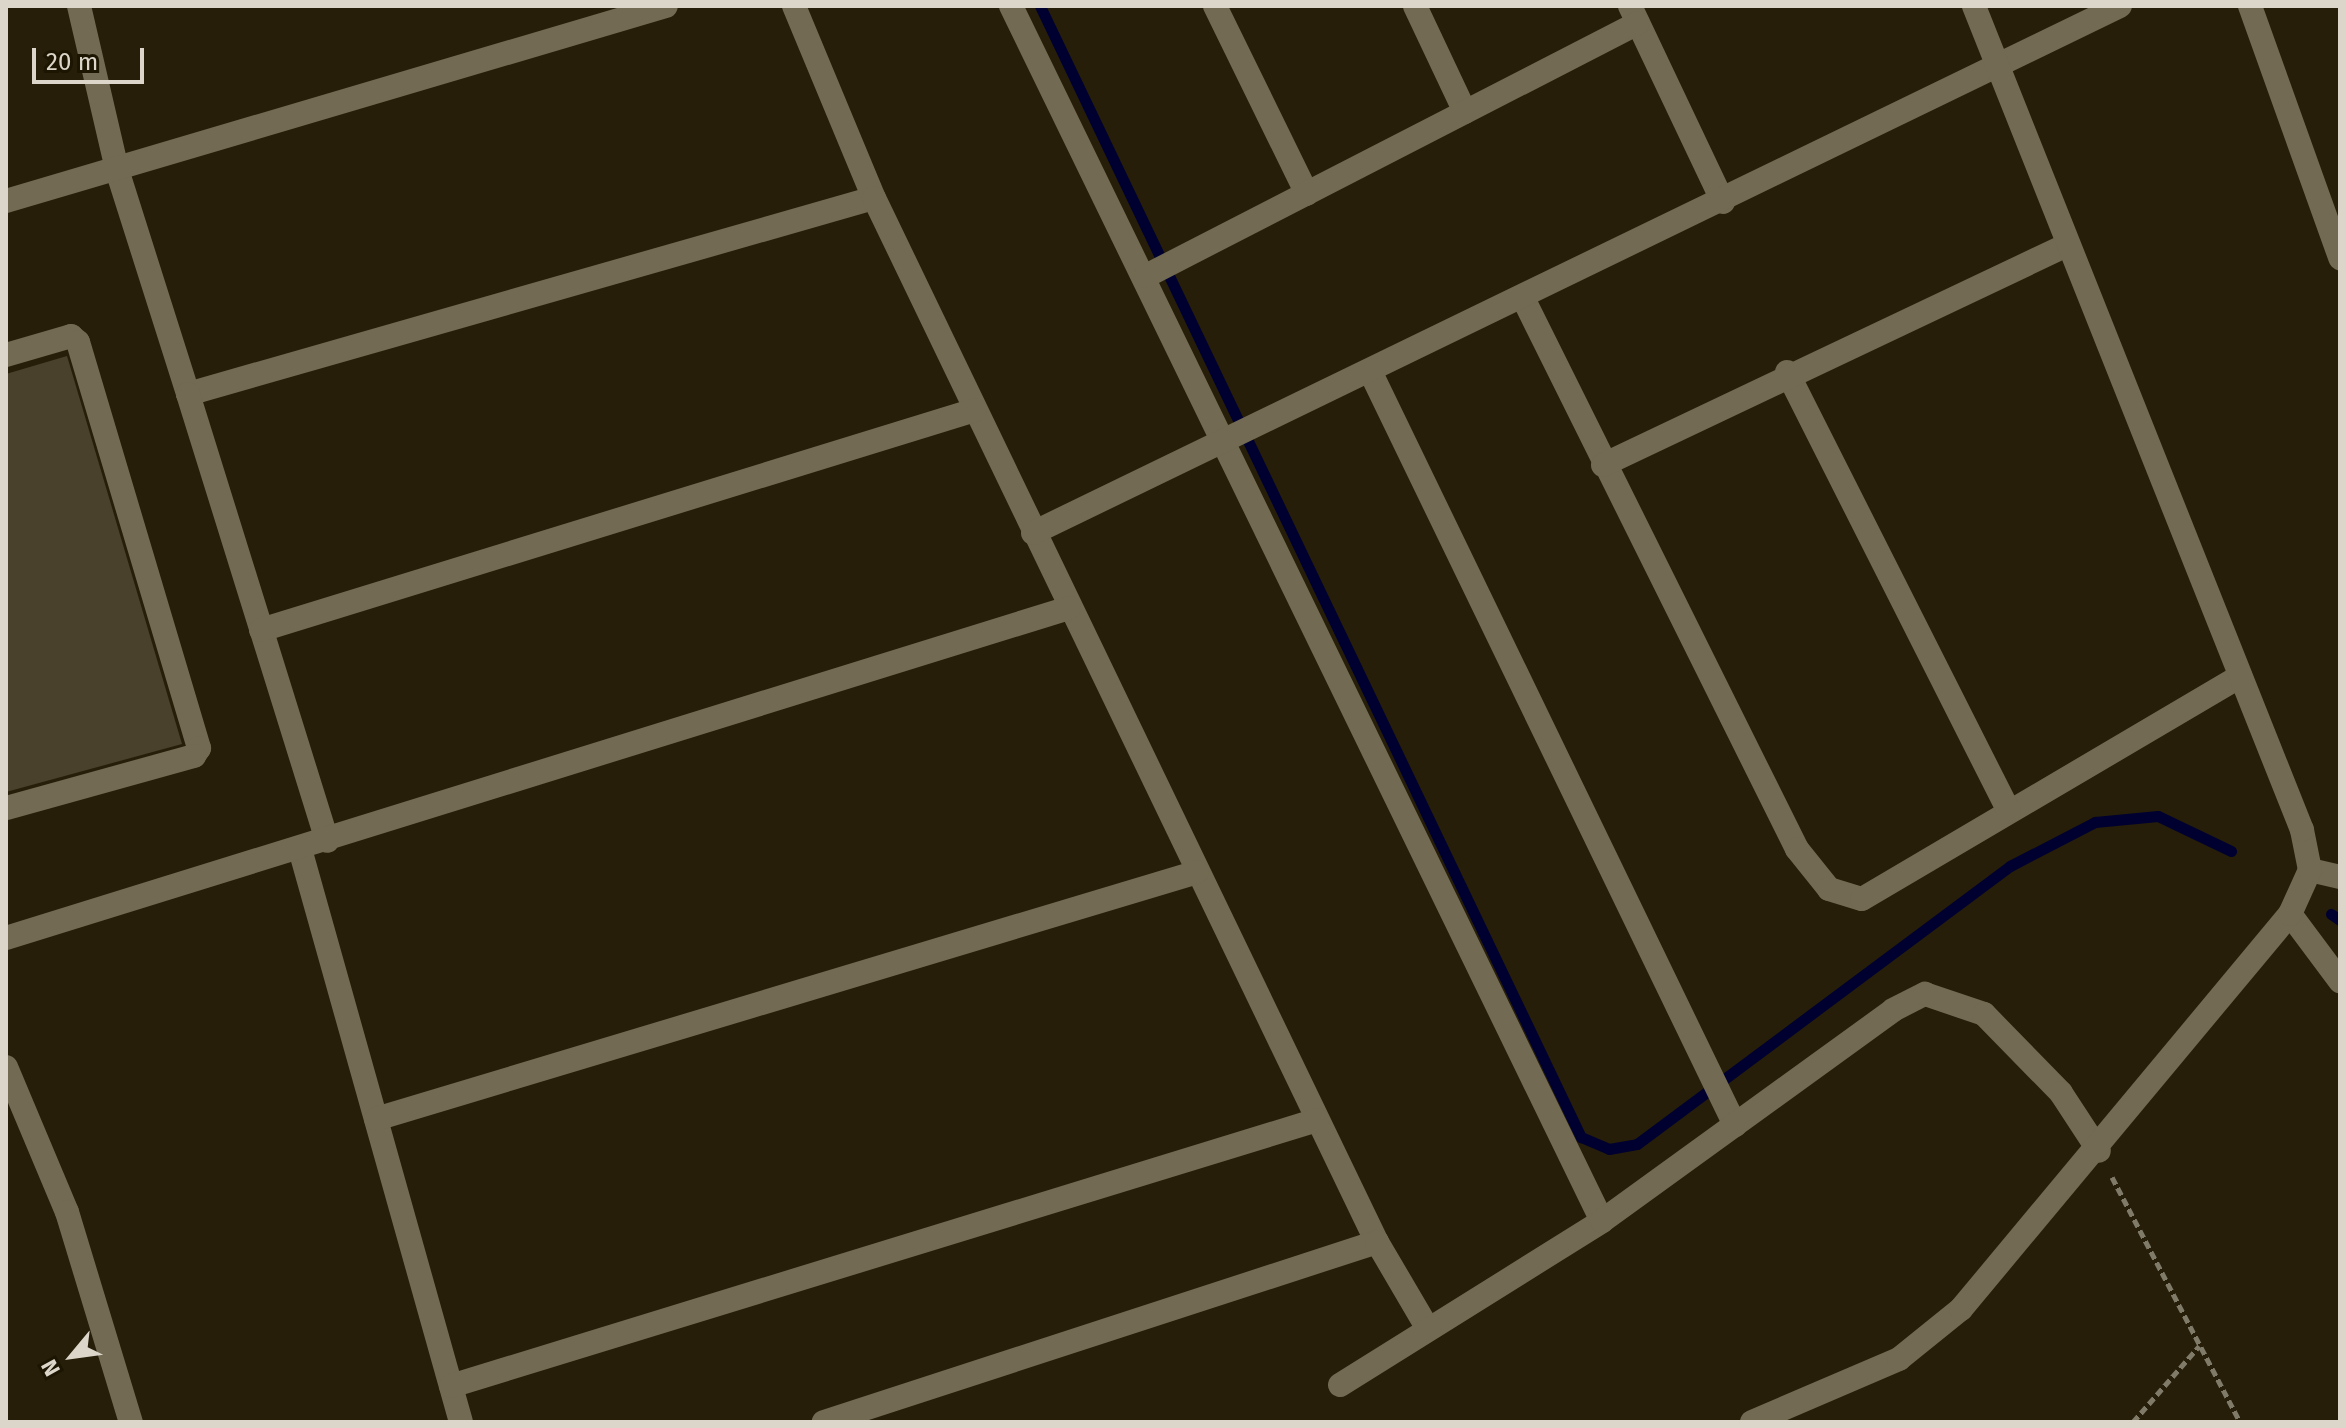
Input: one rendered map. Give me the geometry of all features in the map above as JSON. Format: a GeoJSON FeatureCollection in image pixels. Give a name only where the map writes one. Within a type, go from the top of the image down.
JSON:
{"type":"FeatureCollection","features":[{"type":"Feature","properties":{"kind":"street"},"geometry":{"type":"LineString","coordinates":[[79,6],[118,173],[327,841]]}},
{"type":"Feature","properties":{"kind":"street"},"geometry":{"type":"LineString","coordinates":[[6,201],[118,173],[666,6]]}},
{"type":"Feature","properties":{"kind":"street"},"geometry":{"type":"LineString","coordinates":[[794,6],[874,198],[1033,533],[1377,1242],[1428,1329]]}},
{"type":"Feature","properties":{"kind":"street"},"geometry":{"type":"LineString","coordinates":[[1011,6],[1146,276],[1602,1221]]}},
{"type":"Feature","properties":{"kind":"street"},"geometry":{"type":"LineString","coordinates":[[1215,6],[1307,194]]}},
{"type":"Feature","properties":{"kind":"street"},"geometry":{"type":"LineString","coordinates":[[1415,6],[1465,112]]}},
{"type":"Feature","properties":{"kind":"street"},"geometry":{"type":"LineString","coordinates":[[1752,1422],[1794,1414],[1899,1359],[1931,1336],[2099,1151],[2290,914],[2310,870],[2302,830],[1996,69],[1974,6]]}},
{"type":"Feature","properties":{"kind":"street"},"geometry":{"type":"LineString","coordinates":[[1033,533],[1723,202],[2120,6]]}},
{"type":"Feature","properties":{"kind":"street"},"geometry":{"type":"LineString","coordinates":[[2250,6],[2340,258]]}},
{"type":"Feature","properties":{"kind":"street"},"geometry":{"type":"LineString","coordinates":[[1146,276],[1465,112],[1634,14],[1723,202]]}},
{"type":"Feature","properties":{"kind":"street"},"geometry":{"type":"LineString","coordinates":[[188,394],[874,198]]}},
{"type":"Feature","properties":{"kind":"street"},"geometry":{"type":"LineString","coordinates":[[1603,465],[1787,372],[2067,245]]}},
{"type":"Feature","properties":{"kind":"street"},"geometry":{"type":"LineString","coordinates":[[1523,298],[1603,465],[1797,849],[1829,889],[1862,899],[2240,676]]}},
{"type":"Feature","properties":{"kind":"street"},"geometry":{"type":"LineString","coordinates":[[6,355],[71,336],[78,342],[199,748],[194,756],[6,808]]}},
{"type":"Feature","properties":{"kind":"street"},"geometry":{"type":"LineString","coordinates":[[1370,371],[1735,1125]]}},
{"type":"Feature","properties":{"kind":"street"},"geometry":{"type":"LineString","coordinates":[[1787,372],[2009,811]]}},
{"type":"Feature","properties":{"kind":"street"},"geometry":{"type":"LineString","coordinates":[[261,630],[975,410]]}},
{"type":"Feature","properties":{"kind":"street"},"geometry":{"type":"LineString","coordinates":[[6,938],[327,841],[1069,608]]}},
{"type":"Feature","properties":{"kind":"street"},"geometry":{"type":"LineString","coordinates":[[300,849],[461,1422]]}},
{"type":"Feature","properties":{"kind":"street"},"geometry":{"type":"LineString","coordinates":[[2310,870],[2340,877]]}},
{"type":"Feature","properties":{"kind":"street"},"geometry":{"type":"LineString","coordinates":[[376,1119],[1197,872]]}},
{"type":"Feature","properties":{"kind":"street"},"geometry":{"type":"LineString","coordinates":[[2290,914],[2340,981]]}},
{"type":"Feature","properties":{"kind":"street"},"geometry":{"type":"LineString","coordinates":[[1340,1385],[1602,1221],[1893,1010],[1925,994],[1984,1014],[2061,1093],[2099,1151]]}},
{"type":"Feature","properties":{"kind":"street"},"geometry":{"type":"LineString","coordinates":[[6,1067],[67,1212],[131,1422]]}},
{"type":"Feature","properties":{"kind":"street"},"geometry":{"type":"LineString","coordinates":[[451,1386],[1317,1120]]}},
{"type":"Feature","properties":{"kind":"street"},"geometry":{"type":"LineString","coordinates":[[837,1420],[1377,1242]]}},
{"type":"Feature","properties":{"kind":"path"},"geometry":{"type":"LineString","coordinates":[[2099,1151],[2240,1422]]}},
{"type":"Feature","properties":{"kind":"path"},"geometry":{"type":"LineString","coordinates":[[2133,1422],[2199,1346]]}},
{"type":"Feature","properties":{"kind":"building"},"geometry":{"type":"Polygon","coordinates":[[[67,356],[182,744],[6,792],[6,374],[67,356]]]}},
{"type":"Feature","properties":{"kind":"waterway"},"geometry":{"type":"LineString","coordinates":[[1040,6],[1581,1137],[1609,1149],[1637,1144],[2010,866],[2095,822],[2158,816],[2231,851]]}},
{"type":"Feature","properties":{"kind":"waterway"},"geometry":{"type":"LineString","coordinates":[[2331,914],[2340,920]]}}]}
